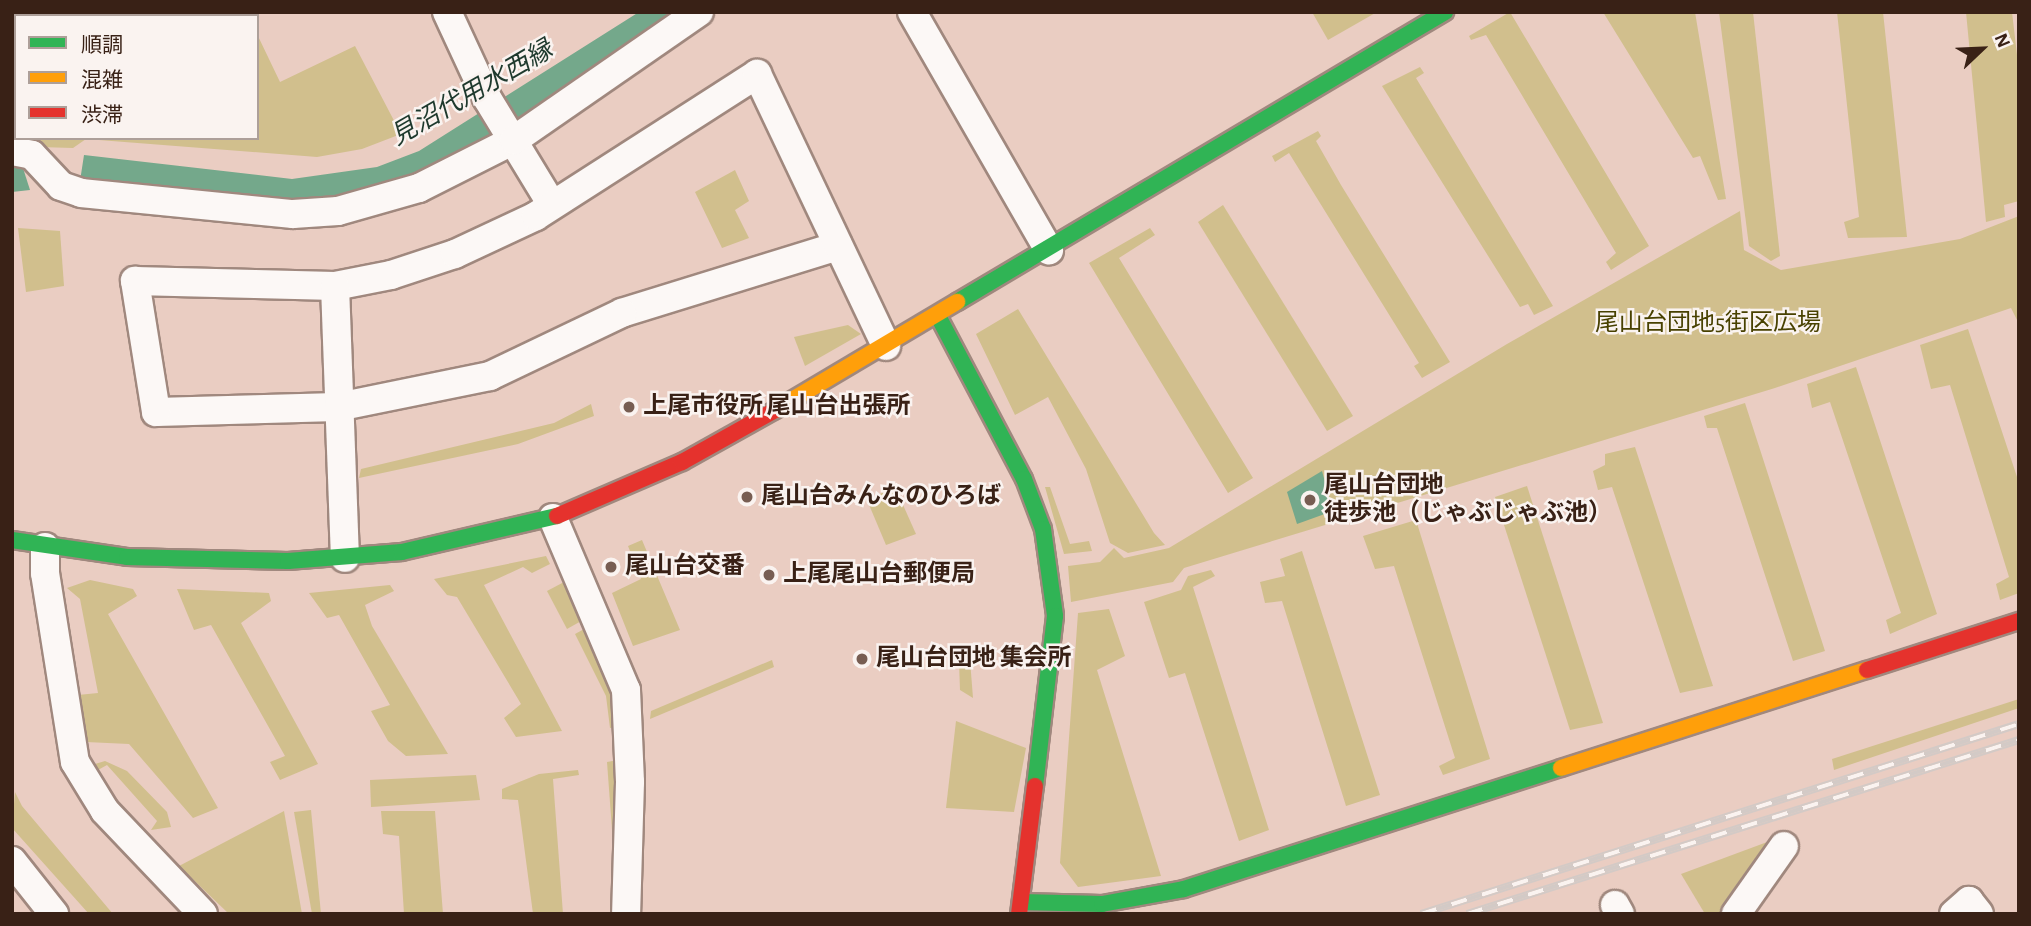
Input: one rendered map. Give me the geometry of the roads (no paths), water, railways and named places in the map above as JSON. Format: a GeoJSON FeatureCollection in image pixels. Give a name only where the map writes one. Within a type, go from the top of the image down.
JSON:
{"type":"FeatureCollection","features":[{"type":"Feature","properties":{"kind":"street"},"geometry":{"type":"LineString","coordinates":[[447,12],[491,104],[552,205]]}},
{"type":"Feature","properties":{"kind":"street"},"geometry":{"type":"LineString","coordinates":[[15,147],[32,155],[61,186],[81,192],[293,214],[338,211],[387,201],[512,138],[699,12]]}},
{"type":"Feature","properties":{"kind":"street"},"geometry":{"type":"LineString","coordinates":[[912,12],[1049,250]]}},
{"type":"Feature","properties":{"kind":"street"},"geometry":{"type":"LineString","coordinates":[[12,540],[45,547],[208,561],[345,558],[402,552],[553,518],[682,462],[938,316],[1445,12]]}},
{"type":"Feature","properties":{"kind":"street"},"geometry":{"type":"LineString","coordinates":[[838,246],[622,313],[490,376],[337,407],[156,412],[135,281],[335,286],[391,275],[455,254],[552,205],[757,74],[886,346]]}},
{"type":"Feature","properties":{"kind":"street"},"geometry":{"type":"LineString","coordinates":[[335,286],[337,407],[345,558]]}},
{"type":"Feature","properties":{"kind":"street"},"geometry":{"type":"LineString","coordinates":[[938,316],[1024,479],[1042,529],[1050,570],[1055,616],[1050,673],[1020,908],[1102,904],[1184,889],[2019,621]]}},
{"type":"Feature","properties":{"kind":"street"},"geometry":{"type":"LineString","coordinates":[[553,518],[626,690],[630,782],[626,914]]}},
{"type":"Feature","properties":{"kind":"street"},"geometry":{"type":"LineString","coordinates":[[45,547],[45,573],[75,762],[105,811],[203,914]]}},
{"type":"Feature","properties":{"kind":"street"},"geometry":{"type":"LineString","coordinates":[[1736,914],[1784,846]]}},
{"type":"Feature","properties":{"kind":"street"},"geometry":{"type":"LineString","coordinates":[[12,861],[54,914]]}},
{"type":"Feature","properties":{"kind":"street"},"geometry":{"type":"LineString","coordinates":[[1954,914],[1969,901],[1979,914]]}},
{"type":"Feature","properties":{"kind":"railway"},"geometry":{"type":"LineString","coordinates":[[1421,914],[2019,724]]}},
{"type":"Feature","properties":{"kind":"railway"},"geometry":{"type":"LineString","coordinates":[[1467,914],[2019,740]]}},
{"type":"Feature","properties":{"kind":"place","name":"上尾市役所 尾山台出張所"},"geometry":{"type":"Point","coordinates":[629,407]}},
{"type":"Feature","properties":{"kind":"place","name":"尾山台みんなのひろば"},"geometry":{"type":"Point","coordinates":[747,497]}},
{"type":"Feature","properties":{"kind":"place","name":"尾山台団地 徒歩池（じゃぶじゃぶ池）"},"geometry":{"type":"Point","coordinates":[1310,500]}},
{"type":"Feature","properties":{"kind":"place","name":"尾山台交番"},"geometry":{"type":"Point","coordinates":[611,567]}},
{"type":"Feature","properties":{"kind":"place","name":"上尾尾山台郵便局"},"geometry":{"type":"Point","coordinates":[769,575]}},
{"type":"Feature","properties":{"kind":"place","name":"尾山台団地 集会所"},"geometry":{"type":"Point","coordinates":[862,659]}},
{"type":"Feature","properties":{"kind":"water label","name":"見沼代用水西縁"},"geometry":{"type":"Point","coordinates":[472,94]}},
{"type":"Feature","properties":{"kind":"park label","name":"尾山台団地5街区広場"},"geometry":{"type":"Point","coordinates":[1708,324]}}]}
